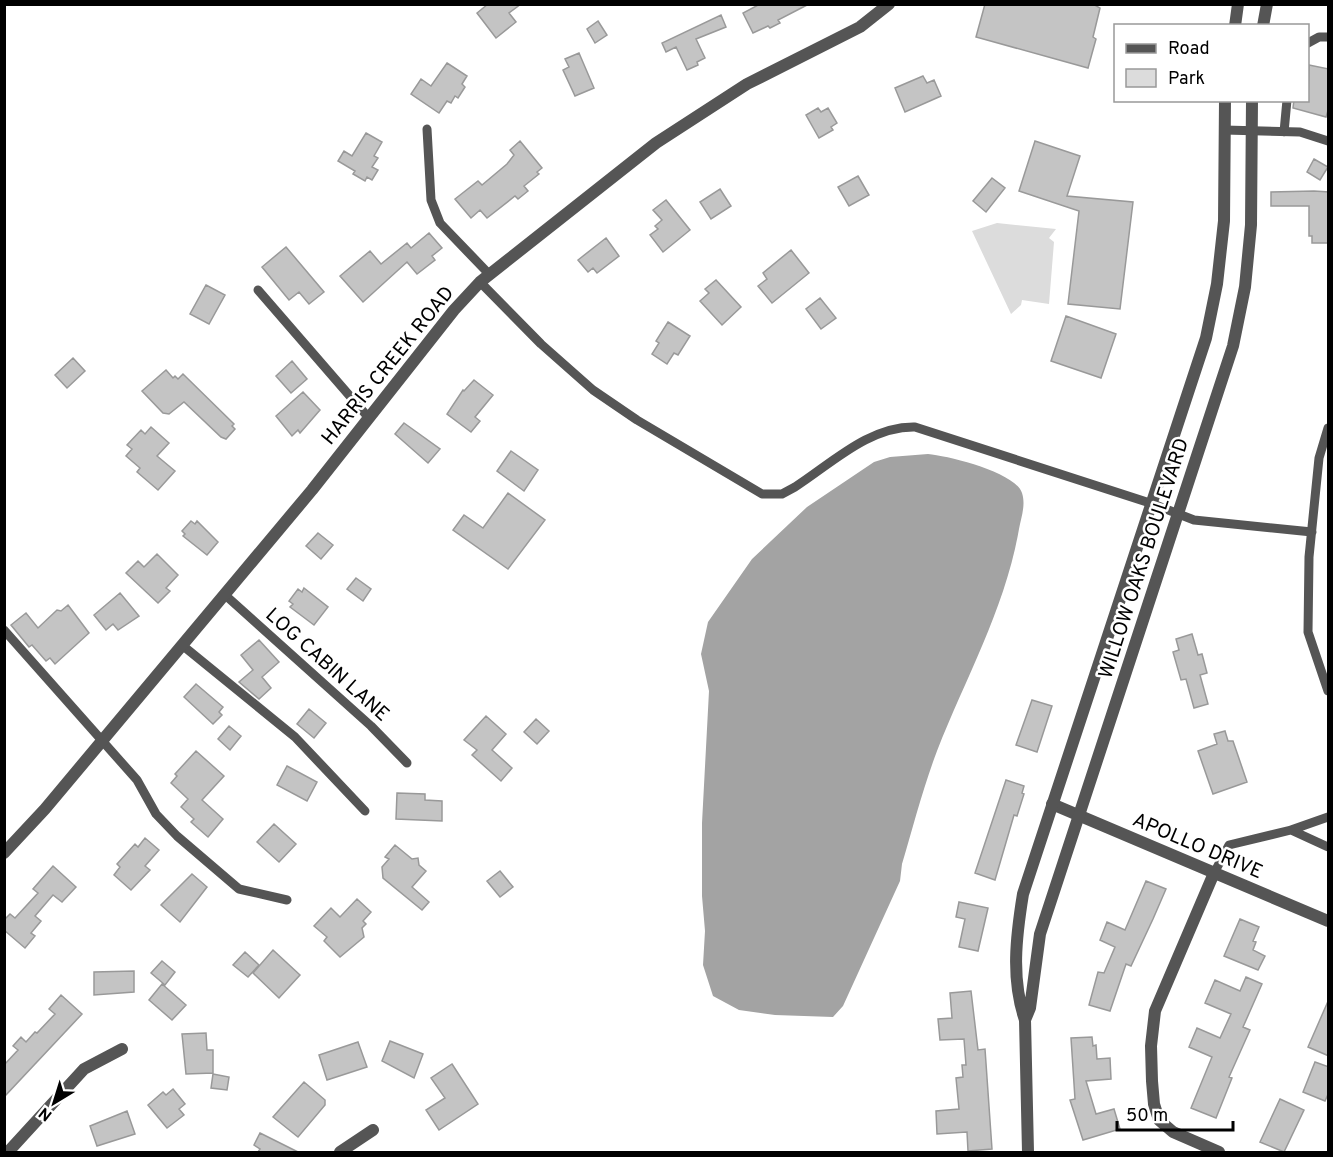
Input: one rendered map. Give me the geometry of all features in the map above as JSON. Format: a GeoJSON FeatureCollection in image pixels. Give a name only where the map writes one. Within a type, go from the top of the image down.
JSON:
{"type":"FeatureCollection","features":[{"type":"Feature","properties":{"kind":"street","name":"HARRIS CREEK ROAD"},"geometry":{"type":"LineString","coordinates":[[4,853],[101,742],[312,490],[454,310],[484,278],[656,143],[747,84],[860,27],[889,4]]}},
{"type":"Feature","properties":{"kind":"street"},"geometry":{"type":"LineString","coordinates":[[1235,24],[1238,4]]}},
{"type":"Feature","properties":{"kind":"street"},"geometry":{"type":"LineString","coordinates":[[1263,24],[1267,4]]}},
{"type":"Feature","properties":{"kind":"street","name":"WILLOW OAKS BOULEVARD"},"geometry":{"type":"LineString","coordinates":[[1028,1152],[1025,1020],[1019,1002],[1016,972],[1016,934],[1023,894],[1206,338],[1217,284],[1224,221],[1225,102]]}},
{"type":"Feature","properties":{"kind":"street","name":"WILLOW OAKS BOULEVARD"},"geometry":{"type":"LineString","coordinates":[[1025,1020],[1030,1008],[1040,934],[1233,346],[1245,287],[1251,225],[1252,102]]}},
{"type":"Feature","properties":{"kind":"street","name":"APOLLO DRIVE"},"geometry":{"type":"LineString","coordinates":[[1052,804],[1329,921]]}},
{"type":"Feature","properties":{"kind":"street"},"geometry":{"type":"LineString","coordinates":[[1214,873],[1155,1011],[1151,1046],[1154,1104],[1159,1120],[1173,1132],[1219,1152]]}},
{"type":"Feature","properties":{"kind":"street"},"geometry":{"type":"LineString","coordinates":[[8,1152],[84,1069],[122,1049]]}},
{"type":"Feature","properties":{"kind":"street"},"geometry":{"type":"LineString","coordinates":[[340,1152],[374,1130]]}},
{"type":"Feature","properties":{"kind":"lane"},"geometry":{"type":"LineString","coordinates":[[1309,42],[1319,37],[1329,37]]}},
{"type":"Feature","properties":{"kind":"lane"},"geometry":{"type":"LineString","coordinates":[[1284,132],[1287,102]]}},
{"type":"Feature","properties":{"kind":"lane"},"geometry":{"type":"LineString","coordinates":[[427,129],[431,200],[437,215],[484,278],[541,344],[593,390],[637,420],[762,494],[782,494],[867,439],[904,427],[925,429],[1153,504],[1194,520],[1232,526],[1312,532]]}},
{"type":"Feature","properties":{"kind":"lane"},"geometry":{"type":"LineString","coordinates":[[1224,130],[1317,135],[1329,141]]}},
{"type":"Feature","properties":{"kind":"lane"},"geometry":{"type":"LineString","coordinates":[[258,290],[368,417]]}},
{"type":"Feature","properties":{"kind":"lane"},"geometry":{"type":"LineString","coordinates":[[1329,428],[1319,458],[1312,532],[1308,632],[1329,691]]}},
{"type":"Feature","properties":{"kind":"lane","name":"LOG CABIN LANE"},"geometry":{"type":"LineString","coordinates":[[224,594],[371,726],[407,763]]}},
{"type":"Feature","properties":{"kind":"lane"},"geometry":{"type":"LineString","coordinates":[[4,630],[137,780],[156,814],[239,890],[287,900]]}},
{"type":"Feature","properties":{"kind":"lane"},"geometry":{"type":"LineString","coordinates":[[182,645],[295,738],[365,811]]}},
{"type":"Feature","properties":{"kind":"lane"},"geometry":{"type":"LineString","coordinates":[[1214,873],[1228,845],[1329,818]]}},
{"type":"Feature","properties":{"kind":"lane"},"geometry":{"type":"LineString","coordinates":[[1291,830],[1329,847]]}},
{"type":"Feature","properties":{"kind":"green space"},"geometry":{"type":"Polygon","coordinates":[[[997,223],[1056,229],[1049,238],[1054,242],[1049,304],[1022,300],[1021,305],[1011,314],[972,231],[997,223]]]}},
{"type":"Feature","properties":{"kind":"shaded area"},"geometry":{"type":"Polygon","coordinates":[[[928,454],[951,458],[995,472],[1017,485],[1022,493],[1023,511],[1013,558],[995,615],[932,765],[902,864],[900,881],[843,1006],[833,1017],[775,1015],[739,1010],[713,996],[703,965],[705,931],[702,896],[702,823],[709,691],[701,654],[708,622],[752,559],[807,507],[874,462],[890,457],[928,454]]]}},
{"type":"Feature","properties":{"kind":"building"},"geometry":{"type":"Polygon","coordinates":[[[488,4],[521,4],[509,13],[516,22],[496,38],[477,13],[488,4]]]}},
{"type":"Feature","properties":{"kind":"building"},"geometry":{"type":"Polygon","coordinates":[[[760,4],[809,4],[778,20],[780,23],[753,33],[743,13],[760,4]]]}},
{"type":"Feature","properties":{"kind":"building"},"geometry":{"type":"Polygon","coordinates":[[[985,4],[1093,4],[1100,8],[1093,37],[1096,39],[1088,68],[976,37],[985,4]]]}},
{"type":"Feature","properties":{"kind":"building"},"geometry":{"type":"Polygon","coordinates":[[[721,15],[726,27],[696,39],[705,58],[697,62],[698,65],[687,70],[676,47],[666,52],[662,43],[721,15]]]}},
{"type":"Feature","properties":{"kind":"building"},"geometry":{"type":"Polygon","coordinates":[[[598,21],[607,35],[595,43],[587,29],[598,21]]]}},
{"type":"Feature","properties":{"kind":"building"},"geometry":{"type":"Polygon","coordinates":[[[579,53],[594,88],[575,96],[563,70],[569,67],[565,59],[579,53]]]}},
{"type":"Feature","properties":{"kind":"building"},"geometry":{"type":"Polygon","coordinates":[[[447,63],[467,76],[462,84],[465,87],[458,98],[455,96],[451,103],[447,101],[439,113],[411,94],[421,79],[431,86],[447,63]]]}},
{"type":"Feature","properties":{"kind":"building"},"geometry":{"type":"Polygon","coordinates":[[[1309,65],[1329,69],[1329,107],[1326,117],[1293,108],[1294,102],[1309,102],[1309,65]]]}},
{"type":"Feature","properties":{"kind":"building"},"geometry":{"type":"Polygon","coordinates":[[[923,76],[927,83],[934,80],[941,96],[905,112],[895,88],[923,76]]]}},
{"type":"Feature","properties":{"kind":"building"},"geometry":{"type":"Polygon","coordinates":[[[818,108],[821,112],[828,108],[837,123],[831,127],[833,130],[819,138],[806,115],[818,108]]]}},
{"type":"Feature","properties":{"kind":"building"},"geometry":{"type":"Polygon","coordinates":[[[366,133],[382,142],[374,156],[378,158],[372,167],[378,170],[372,180],[367,177],[365,181],[353,174],[355,171],[338,161],[344,151],[352,156],[366,133]]]}},
{"type":"Feature","properties":{"kind":"building"},"geometry":{"type":"Polygon","coordinates":[[[520,141],[542,168],[537,172],[539,174],[524,186],[528,191],[518,199],[515,196],[487,218],[480,210],[471,218],[455,199],[478,181],[482,185],[507,164],[514,155],[510,150],[520,141]]]}},
{"type":"Feature","properties":{"kind":"building"},"geometry":{"type":"Polygon","coordinates":[[[1035,141],[1080,156],[1067,196],[1133,202],[1120,309],[1068,304],[1079,211],[1019,191],[1035,141]]]}},
{"type":"Feature","properties":{"kind":"building"},"geometry":{"type":"Polygon","coordinates":[[[1314,159],[1328,167],[1320,180],[1307,172],[1314,159]]]}},
{"type":"Feature","properties":{"kind":"building"},"geometry":{"type":"Polygon","coordinates":[[[858,176],[869,195],[849,206],[838,187],[858,176]]]}},
{"type":"Feature","properties":{"kind":"building"},"geometry":{"type":"Polygon","coordinates":[[[992,178],[1005,188],[986,212],[973,201],[992,178]]]}},
{"type":"Feature","properties":{"kind":"building"},"geometry":{"type":"Polygon","coordinates":[[[720,189],[731,206],[711,219],[700,202],[720,189]]]}},
{"type":"Feature","properties":{"kind":"building"},"geometry":{"type":"Polygon","coordinates":[[[1271,192],[1329,192],[1329,243],[1312,243],[1312,236],[1309,236],[1309,206],[1271,206],[1271,192]]]}},
{"type":"Feature","properties":{"kind":"building"},"geometry":{"type":"Polygon","coordinates":[[[666,200],[690,230],[663,252],[650,235],[658,229],[655,226],[662,220],[653,210],[666,200]]]}},
{"type":"Feature","properties":{"kind":"building"},"geometry":{"type":"Polygon","coordinates":[[[429,233],[442,248],[432,256],[435,260],[417,274],[407,262],[363,302],[340,276],[370,251],[381,264],[407,243],[411,248],[429,233]]]}},
{"type":"Feature","properties":{"kind":"building"},"geometry":{"type":"Polygon","coordinates":[[[606,238],[619,256],[597,273],[593,268],[588,272],[578,260],[606,238]]]}},
{"type":"Feature","properties":{"kind":"building"},"geometry":{"type":"Polygon","coordinates":[[[286,247],[324,292],[309,304],[299,292],[289,300],[262,267],[286,247]]]}},
{"type":"Feature","properties":{"kind":"building"},"geometry":{"type":"Polygon","coordinates":[[[791,250],[809,273],[772,303],[758,286],[767,279],[763,273],[791,250]]]}},
{"type":"Feature","properties":{"kind":"building"},"geometry":{"type":"Polygon","coordinates":[[[716,280],[741,307],[722,325],[700,301],[709,293],[705,289],[716,280]]]}},
{"type":"Feature","properties":{"kind":"building"},"geometry":{"type":"Polygon","coordinates":[[[206,285],[225,295],[209,324],[190,314],[206,285]]]}},
{"type":"Feature","properties":{"kind":"building"},"geometry":{"type":"Polygon","coordinates":[[[820,298],[836,318],[821,329],[806,309],[820,298]]]}},
{"type":"Feature","properties":{"kind":"building"},"geometry":{"type":"Polygon","coordinates":[[[1066,316],[1116,334],[1101,378],[1051,361],[1066,316]]]}},
{"type":"Feature","properties":{"kind":"building"},"geometry":{"type":"Polygon","coordinates":[[[668,322],[690,336],[678,355],[674,353],[667,364],[652,354],[659,343],[656,341],[668,322]]]}},
{"type":"Feature","properties":{"kind":"building"},"geometry":{"type":"Polygon","coordinates":[[[73,358],[85,371],[67,388],[55,375],[73,358]]]}},
{"type":"Feature","properties":{"kind":"building"},"geometry":{"type":"Polygon","coordinates":[[[292,361],[307,379],[291,393],[276,376],[292,361]]]}},
{"type":"Feature","properties":{"kind":"building"},"geometry":{"type":"Polygon","coordinates":[[[166,370],[173,378],[175,376],[178,379],[183,374],[234,424],[232,426],[235,429],[226,439],[221,437],[184,402],[169,414],[163,413],[142,391],[166,370]]]}},
{"type":"Feature","properties":{"kind":"building"},"geometry":{"type":"Polygon","coordinates":[[[474,380],[493,395],[475,417],[480,421],[471,432],[447,414],[463,390],[474,380]]]}},
{"type":"Feature","properties":{"kind":"building"},"geometry":{"type":"Polygon","coordinates":[[[303,392],[320,410],[300,433],[298,430],[292,436],[276,416],[303,392]]]}},
{"type":"Feature","properties":{"kind":"building"},"geometry":{"type":"Polygon","coordinates":[[[404,423],[440,449],[428,463],[395,434],[404,423]]]}},
{"type":"Feature","properties":{"kind":"building"},"geometry":{"type":"Polygon","coordinates":[[[151,427],[169,443],[157,456],[175,471],[158,490],[137,472],[140,468],[126,456],[132,449],[127,445],[141,430],[145,434],[151,427]]]}},
{"type":"Feature","properties":{"kind":"building"},"geometry":{"type":"Polygon","coordinates":[[[511,451],[538,470],[524,491],[497,471],[511,451]]]}},
{"type":"Feature","properties":{"kind":"building"},"geometry":{"type":"Polygon","coordinates":[[[508,493],[545,520],[508,569],[453,530],[464,515],[483,528],[508,493]]]}},
{"type":"Feature","properties":{"kind":"building"},"geometry":{"type":"Polygon","coordinates":[[[191,521],[195,524],[197,521],[218,542],[207,555],[183,536],[185,534],[182,531],[191,521]]]}},
{"type":"Feature","properties":{"kind":"building"},"geometry":{"type":"Polygon","coordinates":[[[318,533],[333,545],[321,559],[306,546],[318,533]]]}},
{"type":"Feature","properties":{"kind":"building"},"geometry":{"type":"Polygon","coordinates":[[[157,554],[178,575],[166,588],[170,591],[158,603],[126,573],[138,561],[144,567],[157,554]]]}},
{"type":"Feature","properties":{"kind":"building"},"geometry":{"type":"Polygon","coordinates":[[[356,578],[371,589],[363,601],[347,589],[356,578]]]}},
{"type":"Feature","properties":{"kind":"building"},"geometry":{"type":"Polygon","coordinates":[[[304,588],[328,607],[314,625],[290,607],[293,604],[289,601],[298,589],[302,592],[304,588]]]}},
{"type":"Feature","properties":{"kind":"building"},"geometry":{"type":"Polygon","coordinates":[[[120,593],[139,616],[118,630],[113,624],[106,630],[94,615],[120,593]]]}},
{"type":"Feature","properties":{"kind":"building"},"geometry":{"type":"Polygon","coordinates":[[[68,605],[89,633],[55,664],[50,658],[46,661],[32,645],[29,647],[11,625],[26,613],[38,628],[57,610],[61,611],[68,605]]]}},
{"type":"Feature","properties":{"kind":"building"},"geometry":{"type":"Polygon","coordinates":[[[1192,634],[1198,655],[1202,654],[1207,673],[1200,675],[1208,704],[1194,708],[1186,679],[1181,680],[1173,652],[1179,650],[1176,639],[1192,634]]]}},
{"type":"Feature","properties":{"kind":"building"},"geometry":{"type":"Polygon","coordinates":[[[259,640],[279,662],[262,677],[271,688],[259,699],[239,682],[253,670],[241,655],[259,640]]]}},
{"type":"Feature","properties":{"kind":"building"},"geometry":{"type":"Polygon","coordinates":[[[196,684],[223,707],[219,712],[222,715],[213,724],[184,697],[196,684]]]}},
{"type":"Feature","properties":{"kind":"building"},"geometry":{"type":"Polygon","coordinates":[[[1032,700],[1052,706],[1037,752],[1016,745],[1032,700]]]}},
{"type":"Feature","properties":{"kind":"building"},"geometry":{"type":"Polygon","coordinates":[[[309,709],[326,723],[314,738],[297,724],[309,709]]]}},
{"type":"Feature","properties":{"kind":"building"},"geometry":{"type":"Polygon","coordinates":[[[486,716],[506,734],[492,750],[512,768],[501,781],[472,755],[477,750],[464,740],[486,716]]]}},
{"type":"Feature","properties":{"kind":"building"},"geometry":{"type":"Polygon","coordinates":[[[536,719],[549,731],[537,744],[524,732],[536,719]]]}},
{"type":"Feature","properties":{"kind":"building"},"geometry":{"type":"Polygon","coordinates":[[[229,726],[241,736],[230,750],[218,739],[229,726]]]}},
{"type":"Feature","properties":{"kind":"building"},"geometry":{"type":"Polygon","coordinates":[[[1225,731],[1228,741],[1233,741],[1247,782],[1213,794],[1198,751],[1217,744],[1214,734],[1225,731]]]}},
{"type":"Feature","properties":{"kind":"building"},"geometry":{"type":"Polygon","coordinates":[[[196,751],[224,776],[202,800],[223,819],[208,837],[191,822],[194,819],[181,807],[188,799],[171,783],[177,776],[175,774],[196,751]]]}},
{"type":"Feature","properties":{"kind":"building"},"geometry":{"type":"Polygon","coordinates":[[[287,766],[317,782],[307,801],[277,785],[287,766]]]}},
{"type":"Feature","properties":{"kind":"building"},"geometry":{"type":"Polygon","coordinates":[[[1006,780],[1024,786],[1022,793],[1024,794],[1017,816],[1014,815],[995,880],[975,873],[1006,780]]]}},
{"type":"Feature","properties":{"kind":"building"},"geometry":{"type":"Polygon","coordinates":[[[397,793],[425,794],[425,800],[442,801],[442,821],[396,819],[397,793]]]}},
{"type":"Feature","properties":{"kind":"building"},"geometry":{"type":"Polygon","coordinates":[[[274,824],[296,844],[279,862],[257,842],[274,824]]]}},
{"type":"Feature","properties":{"kind":"building"},"geometry":{"type":"Polygon","coordinates":[[[145,838],[159,850],[145,866],[150,870],[131,890],[114,875],[120,867],[117,864],[135,844],[138,847],[145,838]]]}},
{"type":"Feature","properties":{"kind":"building"},"geometry":{"type":"Polygon","coordinates":[[[395,845],[412,859],[418,858],[419,865],[426,871],[412,887],[429,902],[422,910],[383,878],[382,867],[389,859],[385,857],[395,845]]]}},
{"type":"Feature","properties":{"kind":"building"},"geometry":{"type":"Polygon","coordinates":[[[53,866],[76,887],[62,902],[53,895],[35,916],[41,921],[31,933],[35,936],[25,948],[4,930],[4,920],[10,914],[15,918],[38,893],[33,889],[53,866]]]}},
{"type":"Feature","properties":{"kind":"building"},"geometry":{"type":"Polygon","coordinates":[[[500,871],[513,887],[500,897],[487,881],[500,871]]]}},
{"type":"Feature","properties":{"kind":"building"},"geometry":{"type":"Polygon","coordinates":[[[192,874],[207,887],[180,922],[161,905],[192,874]]]}},
{"type":"Feature","properties":{"kind":"building"},"geometry":{"type":"Polygon","coordinates":[[[1146,881],[1166,889],[1153,919],[1131,966],[1126,964],[1110,1011],[1089,1005],[1098,972],[1104,973],[1115,947],[1100,940],[1107,922],[1125,930],[1146,881]]]}},
{"type":"Feature","properties":{"kind":"building"},"geometry":{"type":"Polygon","coordinates":[[[357,899],[371,912],[363,921],[366,924],[362,928],[364,937],[340,957],[324,941],[327,937],[314,926],[331,908],[340,917],[357,899]]]}},
{"type":"Feature","properties":{"kind":"building"},"geometry":{"type":"Polygon","coordinates":[[[959,902],[988,908],[978,951],[959,947],[965,919],[956,917],[959,902]]]}},
{"type":"Feature","properties":{"kind":"building"},"geometry":{"type":"Polygon","coordinates":[[[1240,919],[1259,927],[1253,941],[1256,942],[1253,950],[1265,956],[1258,970],[1224,956],[1240,919]]]}},
{"type":"Feature","properties":{"kind":"building"},"geometry":{"type":"Polygon","coordinates":[[[273,950],[300,975],[279,998],[253,973],[273,950]]]}},
{"type":"Feature","properties":{"kind":"building"},"geometry":{"type":"Polygon","coordinates":[[[245,952],[259,965],[248,977],[233,965],[245,952]]]}},
{"type":"Feature","properties":{"kind":"building"},"geometry":{"type":"Polygon","coordinates":[[[162,961],[175,972],[165,985],[151,973],[162,961]]]}},
{"type":"Feature","properties":{"kind":"building"},"geometry":{"type":"Polygon","coordinates":[[[134,971],[134,992],[94,995],[94,972],[134,971]]]}},
{"type":"Feature","properties":{"kind":"building"},"geometry":{"type":"Polygon","coordinates":[[[1246,977],[1262,984],[1243,1027],[1250,1030],[1229,1077],[1232,1078],[1216,1118],[1191,1108],[1212,1057],[1189,1047],[1197,1028],[1220,1038],[1231,1014],[1205,1003],[1215,980],[1240,991],[1246,977]]]}},
{"type":"Feature","properties":{"kind":"building"},"geometry":{"type":"Polygon","coordinates":[[[162,984],[186,1005],[172,1020],[149,1000],[162,984]]]}},
{"type":"Feature","properties":{"kind":"building"},"geometry":{"type":"Polygon","coordinates":[[[971,991],[978,1050],[985,1049],[992,1149],[968,1151],[967,1132],[937,1134],[936,1111],[959,1109],[956,1078],[963,1077],[962,1065],[966,1065],[964,1039],[940,1040],[938,1019],[952,1018],[950,993],[971,991]]]}},
{"type":"Feature","properties":{"kind":"building"},"geometry":{"type":"Polygon","coordinates":[[[61,995],[82,1014],[4,1097],[4,1065],[18,1050],[13,1046],[21,1037],[26,1042],[55,1014],[49,1009],[61,995]]]}},
{"type":"Feature","properties":{"kind":"building"},"geometry":{"type":"Polygon","coordinates":[[[1329,999],[1329,1056],[1308,1047],[1329,999]]]}},
{"type":"Feature","properties":{"kind":"building"},"geometry":{"type":"Polygon","coordinates":[[[206,1033],[207,1050],[213,1050],[213,1073],[186,1074],[182,1034],[206,1033]]]}},
{"type":"Feature","properties":{"kind":"building"},"geometry":{"type":"Polygon","coordinates":[[[1092,1037],[1093,1046],[1096,1045],[1097,1059],[1110,1058],[1111,1079],[1086,1081],[1096,1114],[1114,1109],[1120,1129],[1083,1140],[1070,1100],[1075,1099],[1071,1038],[1092,1037]]]}},
{"type":"Feature","properties":{"kind":"building"},"geometry":{"type":"Polygon","coordinates":[[[390,1041],[423,1054],[414,1078],[382,1061],[390,1041]]]}},
{"type":"Feature","properties":{"kind":"building"},"geometry":{"type":"Polygon","coordinates":[[[358,1042],[367,1067],[327,1080],[319,1055],[358,1042]]]}},
{"type":"Feature","properties":{"kind":"building"},"geometry":{"type":"Polygon","coordinates":[[[1315,1062],[1329,1067],[1329,1092],[1325,1101],[1303,1092],[1315,1062]]]}},
{"type":"Feature","properties":{"kind":"building"},"geometry":{"type":"Polygon","coordinates":[[[452,1064],[478,1104],[439,1130],[426,1110],[445,1098],[431,1078],[452,1064]]]}},
{"type":"Feature","properties":{"kind":"building"},"geometry":{"type":"Polygon","coordinates":[[[213,1074],[229,1077],[227,1090],[211,1088],[213,1074]]]}},
{"type":"Feature","properties":{"kind":"building"},"geometry":{"type":"Polygon","coordinates":[[[304,1082],[325,1100],[325,1105],[298,1137],[273,1117],[304,1082]]]}},
{"type":"Feature","properties":{"kind":"building"},"geometry":{"type":"Polygon","coordinates":[[[173,1089],[185,1104],[179,1109],[184,1115],[167,1128],[148,1105],[163,1092],[166,1095],[173,1089]]]}},
{"type":"Feature","properties":{"kind":"building"},"geometry":{"type":"Polygon","coordinates":[[[1280,1099],[1304,1110],[1284,1152],[1260,1142],[1280,1099]]]}},
{"type":"Feature","properties":{"kind":"building"},"geometry":{"type":"Polygon","coordinates":[[[127,1111],[135,1134],[97,1146],[90,1126],[127,1111]]]}},
{"type":"Feature","properties":{"kind":"building"},"geometry":{"type":"Polygon","coordinates":[[[260,1133],[298,1152],[258,1152],[260,1149],[254,1145],[260,1133]]]}}]}
